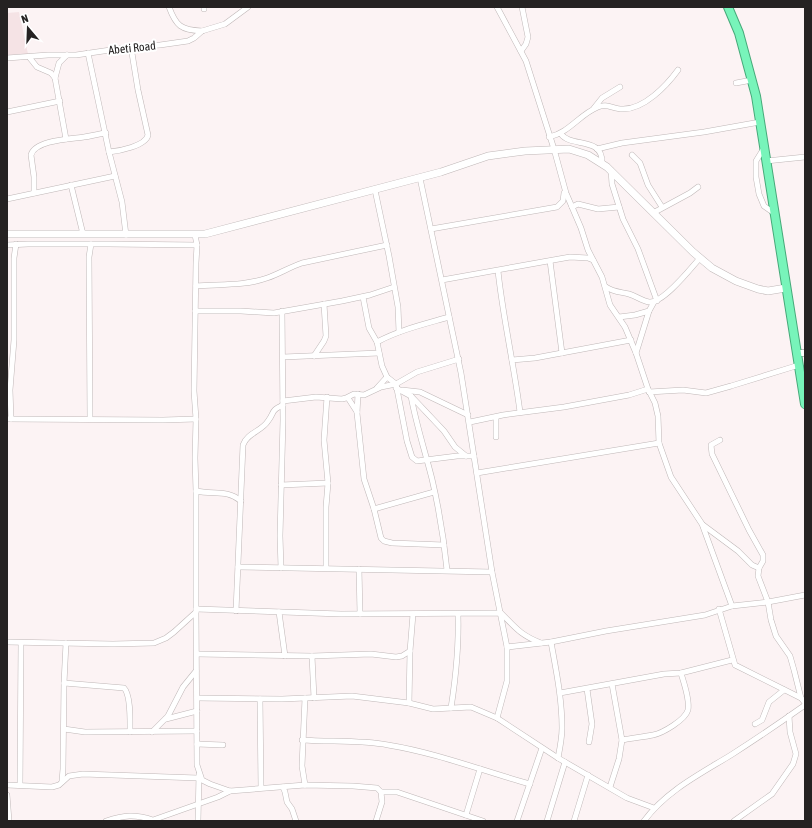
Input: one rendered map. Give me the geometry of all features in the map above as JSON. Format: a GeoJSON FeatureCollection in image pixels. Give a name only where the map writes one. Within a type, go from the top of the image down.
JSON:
{"type":"FeatureCollection","features":[{"type":"Feature","properties":{"kind":"highway"},"geometry":{"type":"LineString","coordinates":[[728,7],[739,33],[752,80],[786,288],[801,353],[798,365],[805,404]]}},
{"type":"Feature","properties":{"kind":"main road"},"geometry":{"type":"LineString","coordinates":[[7,234],[210,234],[420,178],[488,156],[513,152],[569,149],[580,152],[602,163],[611,170],[653,213],[712,268],[724,275],[758,289],[768,290],[786,288]]}},
{"type":"Feature","properties":{"kind":"street"},"geometry":{"type":"LineString","coordinates":[[169,7],[174,19],[180,26],[196,31],[202,31]]}},
{"type":"Feature","properties":{"kind":"street","name":"Abeti Road"},"geometry":{"type":"LineString","coordinates":[[7,58],[88,53],[188,41],[202,31],[225,24],[246,7]]}},
{"type":"Feature","properties":{"kind":"street"},"geometry":{"type":"LineString","coordinates":[[498,7],[530,71],[566,193],[588,250],[606,287],[610,305],[619,317],[631,340],[648,390],[657,408],[659,443],[671,477],[702,524],[732,606]]}},
{"type":"Feature","properties":{"kind":"street"},"geometry":{"type":"LineString","coordinates":[[521,51],[526,44],[528,37],[522,7]]}},
{"type":"Feature","properties":{"kind":"street"},"geometry":{"type":"LineString","coordinates":[[109,152],[127,149],[148,139],[131,47]]}},
{"type":"Feature","properties":{"kind":"street"},"geometry":{"type":"LineString","coordinates":[[88,53],[109,152],[122,202],[126,235]]}},
{"type":"Feature","properties":{"kind":"street"},"geometry":{"type":"LineString","coordinates":[[66,55],[59,62],[55,78],[66,139]]}},
{"type":"Feature","properties":{"kind":"street"},"geometry":{"type":"LineString","coordinates":[[29,57],[37,67],[51,73],[55,78]]}},
{"type":"Feature","properties":{"kind":"street"},"geometry":{"type":"LineString","coordinates":[[549,137],[561,134],[578,119],[602,105],[622,109],[636,106],[652,97],[666,85],[678,70]]}},
{"type":"Feature","properties":{"kind":"street"},"geometry":{"type":"LineString","coordinates":[[736,83],[752,80]]}},
{"type":"Feature","properties":{"kind":"street"},"geometry":{"type":"LineString","coordinates":[[593,109],[602,98],[620,87]]}},
{"type":"Feature","properties":{"kind":"street"},"geometry":{"type":"LineString","coordinates":[[7,112],[60,101]]}},
{"type":"Feature","properties":{"kind":"street"},"geometry":{"type":"LineString","coordinates":[[597,149],[622,143],[760,122]]}},
{"type":"Feature","properties":{"kind":"street"},"geometry":{"type":"LineString","coordinates":[[34,193],[32,152],[35,149],[50,142],[106,133]]}},
{"type":"Feature","properties":{"kind":"street"},"geometry":{"type":"LineString","coordinates":[[561,134],[566,139],[590,144],[597,149],[602,157],[602,163]]}},
{"type":"Feature","properties":{"kind":"street"},"geometry":{"type":"LineString","coordinates":[[764,148],[756,161],[756,177],[759,194],[764,206],[774,213]]}},
{"type":"Feature","properties":{"kind":"street"},"geometry":{"type":"LineString","coordinates":[[632,155],[640,163],[648,185],[662,207]]}},
{"type":"Feature","properties":{"kind":"street"},"geometry":{"type":"LineString","coordinates":[[766,161],[805,157]]}},
{"type":"Feature","properties":{"kind":"street"},"geometry":{"type":"LineString","coordinates":[[611,170],[612,184],[619,207],[626,227],[638,249],[655,302]]}},
{"type":"Feature","properties":{"kind":"street"},"geometry":{"type":"LineString","coordinates":[[7,198],[115,176]]}},
{"type":"Feature","properties":{"kind":"street"},"geometry":{"type":"LineString","coordinates":[[420,178],[459,359],[470,422],[492,572],[507,647],[507,681],[497,718]]}},
{"type":"Feature","properties":{"kind":"street"},"geometry":{"type":"LineString","coordinates":[[71,184],[83,234]]}},
{"type":"Feature","properties":{"kind":"street"},"geometry":{"type":"LineString","coordinates":[[431,229],[557,207],[563,201],[564,184]]}},
{"type":"Feature","properties":{"kind":"street"},"geometry":{"type":"LineString","coordinates":[[653,213],[698,187]]}},
{"type":"Feature","properties":{"kind":"street"},"geometry":{"type":"LineString","coordinates":[[375,190],[387,245],[399,314],[400,332]]}},
{"type":"Feature","properties":{"kind":"street"},"geometry":{"type":"LineString","coordinates":[[572,207],[578,204],[598,209],[619,207]]}},
{"type":"Feature","properties":{"kind":"street"},"geometry":{"type":"LineString","coordinates":[[195,235],[197,246],[194,391],[196,419],[196,698],[197,765],[199,776],[198,821]]}},
{"type":"Feature","properties":{"kind":"street"},"geometry":{"type":"LineString","coordinates":[[16,244],[14,258],[9,419],[196,419]]}},
{"type":"Feature","properties":{"kind":"street"},"geometry":{"type":"LineString","coordinates":[[7,245],[91,244],[197,246]]}},
{"type":"Feature","properties":{"kind":"street"},"geometry":{"type":"LineString","coordinates":[[90,419],[89,257],[91,244]]}},
{"type":"Feature","properties":{"kind":"street"},"geometry":{"type":"LineString","coordinates":[[196,286],[256,281],[268,278],[302,263],[387,245]]}},
{"type":"Feature","properties":{"kind":"street"},"geometry":{"type":"LineString","coordinates":[[442,280],[570,257],[588,258],[593,260]]}},
{"type":"Feature","properties":{"kind":"street"},"geometry":{"type":"LineString","coordinates":[[636,352],[649,310],[655,302],[672,289],[700,258]]}},
{"type":"Feature","properties":{"kind":"street"},"geometry":{"type":"LineString","coordinates":[[550,261],[562,353]]}},
{"type":"Feature","properties":{"kind":"street"},"geometry":{"type":"LineString","coordinates":[[498,270],[500,296],[520,412]]}},
{"type":"Feature","properties":{"kind":"street"},"geometry":{"type":"LineString","coordinates":[[195,311],[274,313],[363,297],[394,287]]}},
{"type":"Feature","properties":{"kind":"street"},"geometry":{"type":"LineString","coordinates":[[606,287],[649,302],[655,302]]}},
{"type":"Feature","properties":{"kind":"street"},"geometry":{"type":"LineString","coordinates":[[363,297],[368,328],[377,342],[380,362],[387,377],[397,387],[411,396],[444,431],[455,447],[466,456]]}},
{"type":"Feature","properties":{"kind":"street"},"geometry":{"type":"LineString","coordinates":[[314,356],[326,336],[324,304]]}},
{"type":"Feature","properties":{"kind":"street"},"geometry":{"type":"LineString","coordinates":[[619,317],[635,315],[649,310]]}},
{"type":"Feature","properties":{"kind":"street"},"geometry":{"type":"LineString","coordinates":[[281,568],[280,536],[283,403],[282,312]]}},
{"type":"Feature","properties":{"kind":"street"},"geometry":{"type":"LineString","coordinates":[[377,342],[427,322],[449,317]]}},
{"type":"Feature","properties":{"kind":"street"},"geometry":{"type":"LineString","coordinates":[[512,360],[562,353],[631,340]]}},
{"type":"Feature","properties":{"kind":"street"},"geometry":{"type":"LineString","coordinates":[[282,357],[379,353]]}},
{"type":"Feature","properties":{"kind":"street"},"geometry":{"type":"LineString","coordinates":[[397,387],[417,372],[459,359]]}},
{"type":"Feature","properties":{"kind":"street"},"geometry":{"type":"LineString","coordinates":[[470,422],[648,390],[683,390],[706,393],[798,365]]}},
{"type":"Feature","properties":{"kind":"street"},"geometry":{"type":"LineString","coordinates":[[236,611],[244,442],[267,423],[273,411],[283,403],[327,397],[342,399],[348,398],[352,395],[364,395],[376,389],[387,377]]}},
{"type":"Feature","properties":{"kind":"street"},"geometry":{"type":"LineString","coordinates":[[397,387],[406,441],[412,457],[417,461],[448,457],[474,456]]}},
{"type":"Feature","properties":{"kind":"street"},"geometry":{"type":"LineString","coordinates":[[376,389],[397,387],[420,392],[468,416]]}},
{"type":"Feature","properties":{"kind":"street"},"geometry":{"type":"LineString","coordinates":[[358,394],[357,413],[363,473],[374,509],[380,538],[384,541],[408,544],[444,545]]}},
{"type":"Feature","properties":{"kind":"street"},"geometry":{"type":"LineString","coordinates":[[411,396],[434,492],[447,570]]}},
{"type":"Feature","properties":{"kind":"street"},"geometry":{"type":"LineString","coordinates":[[326,568],[326,507],[328,483],[324,440],[327,397]]}},
{"type":"Feature","properties":{"kind":"street"},"geometry":{"type":"LineString","coordinates":[[348,398],[357,413]]}},
{"type":"Feature","properties":{"kind":"street"},"geometry":{"type":"LineString","coordinates":[[496,417],[496,437]]}},
{"type":"Feature","properties":{"kind":"street"},"geometry":{"type":"LineString","coordinates":[[720,440],[711,445],[712,454],[748,530],[761,550],[763,561],[759,568],[758,576],[768,602],[771,620],[776,636],[792,661],[800,698]]}},
{"type":"Feature","properties":{"kind":"street"},"geometry":{"type":"LineString","coordinates":[[477,473],[659,443]]}},
{"type":"Feature","properties":{"kind":"street"},"geometry":{"type":"LineString","coordinates":[[281,485],[328,483]]}},
{"type":"Feature","properties":{"kind":"street"},"geometry":{"type":"LineString","coordinates":[[196,491],[210,494],[228,493],[242,490]]}},
{"type":"Feature","properties":{"kind":"street"},"geometry":{"type":"LineString","coordinates":[[374,509],[434,492]]}},
{"type":"Feature","properties":{"kind":"street"},"geometry":{"type":"LineString","coordinates":[[228,493],[241,501]]}},
{"type":"Feature","properties":{"kind":"street"},"geometry":{"type":"LineString","coordinates":[[702,524],[738,551],[752,565],[759,568]]}},
{"type":"Feature","properties":{"kind":"street"},"geometry":{"type":"LineString","coordinates":[[238,567],[492,572]]}},
{"type":"Feature","properties":{"kind":"street"},"geometry":{"type":"LineString","coordinates":[[359,569],[360,614]]}},
{"type":"Feature","properties":{"kind":"street"},"geometry":{"type":"LineString","coordinates":[[507,647],[551,642],[606,631],[705,615],[719,609],[732,606],[768,602],[805,595]]}},
{"type":"Feature","properties":{"kind":"street"},"geometry":{"type":"LineString","coordinates":[[644,821],[654,808],[688,782],[760,736],[805,704],[800,698],[738,668],[735,665],[732,660],[719,609]]}},
{"type":"Feature","properties":{"kind":"street"},"geometry":{"type":"LineString","coordinates":[[7,642],[154,643],[166,638],[196,611],[236,611],[360,614],[501,613],[520,633],[527,638],[541,643]]}},
{"type":"Feature","properties":{"kind":"street"},"geometry":{"type":"LineString","coordinates":[[279,612],[284,656]]}},
{"type":"Feature","properties":{"kind":"street"},"geometry":{"type":"LineString","coordinates":[[409,703],[410,651],[413,614]]}},
{"type":"Feature","properties":{"kind":"street"},"geometry":{"type":"LineString","coordinates":[[451,708],[458,651],[458,614]]}},
{"type":"Feature","properties":{"kind":"street"},"geometry":{"type":"LineString","coordinates":[[551,642],[560,693],[562,729],[558,758]]}},
{"type":"Feature","properties":{"kind":"street"},"geometry":{"type":"LineString","coordinates":[[20,785],[21,643]]}},
{"type":"Feature","properties":{"kind":"street"},"geometry":{"type":"LineString","coordinates":[[62,780],[66,643]]}},
{"type":"Feature","properties":{"kind":"street"},"geometry":{"type":"LineString","coordinates":[[197,654],[284,656],[371,654],[396,657],[402,656],[410,651]]}},
{"type":"Feature","properties":{"kind":"street"},"geometry":{"type":"LineString","coordinates":[[312,656],[314,698]]}},
{"type":"Feature","properties":{"kind":"street"},"geometry":{"type":"LineString","coordinates":[[560,693],[664,674],[681,673],[732,660]]}},
{"type":"Feature","properties":{"kind":"street"},"geometry":{"type":"LineString","coordinates":[[152,732],[166,719],[183,687],[196,671]]}},
{"type":"Feature","properties":{"kind":"street"},"geometry":{"type":"LineString","coordinates":[[622,740],[654,735],[664,731],[682,719],[688,708],[681,673]]}},
{"type":"Feature","properties":{"kind":"street"},"geometry":{"type":"LineString","coordinates":[[64,683],[124,688],[128,696],[130,732]]}},
{"type":"Feature","properties":{"kind":"street"},"geometry":{"type":"LineString","coordinates":[[610,787],[622,740],[612,684]]}},
{"type":"Feature","properties":{"kind":"street"},"geometry":{"type":"LineString","coordinates":[[587,689],[592,724],[589,742]]}},
{"type":"Feature","properties":{"kind":"street"},"geometry":{"type":"LineString","coordinates":[[755,724],[762,720],[769,702],[784,690]]}},
{"type":"Feature","properties":{"kind":"street"},"geometry":{"type":"LineString","coordinates":[[196,698],[260,699],[352,696],[409,703],[433,708],[471,707],[497,718],[558,758],[588,774],[627,798],[654,808]]}},
{"type":"Feature","properties":{"kind":"street"},"geometry":{"type":"LineString","coordinates":[[305,786],[302,766],[302,740],[306,698]]}},
{"type":"Feature","properties":{"kind":"street"},"geometry":{"type":"LineString","coordinates":[[260,699],[261,788]]}},
{"type":"Feature","properties":{"kind":"street"},"geometry":{"type":"LineString","coordinates":[[166,719],[197,711]]}},
{"type":"Feature","properties":{"kind":"street"},"geometry":{"type":"LineString","coordinates":[[734,821],[772,794],[793,764],[796,754],[790,732],[789,716]]}},
{"type":"Feature","properties":{"kind":"street"},"geometry":{"type":"LineString","coordinates":[[64,729],[85,732],[197,731]]}},
{"type":"Feature","properties":{"kind":"street"},"geometry":{"type":"LineString","coordinates":[[302,740],[373,742],[390,745],[448,758],[530,784]]}},
{"type":"Feature","properties":{"kind":"street"},"geometry":{"type":"LineString","coordinates":[[197,744],[223,745]]}},
{"type":"Feature","properties":{"kind":"street"},"geometry":{"type":"LineString","coordinates":[[517,821],[542,748]]}},
{"type":"Feature","properties":{"kind":"street"},"geometry":{"type":"LineString","coordinates":[[547,821],[565,762]]}},
{"type":"Feature","properties":{"kind":"street"},"geometry":{"type":"LineString","coordinates":[[466,815],[480,769]]}},
{"type":"Feature","properties":{"kind":"street"},"geometry":{"type":"LineString","coordinates":[[7,785],[52,787],[59,785],[62,780],[69,776],[83,774],[131,774],[199,776],[202,780],[210,784],[230,791]]}},
{"type":"Feature","properties":{"kind":"street"},"geometry":{"type":"LineString","coordinates":[[574,821],[588,774]]}},
{"type":"Feature","properties":{"kind":"street"},"geometry":{"type":"LineString","coordinates":[[106,821],[131,815],[143,816],[153,820],[230,791],[305,786],[369,786],[377,788],[381,792],[382,802],[376,821]]}},
{"type":"Feature","properties":{"kind":"street"},"geometry":{"type":"LineString","coordinates":[[283,787],[287,802],[292,809],[296,821]]}},
{"type":"Feature","properties":{"kind":"street"},"geometry":{"type":"LineString","coordinates":[[381,792],[396,792],[483,821]]}},
{"type":"Feature","properties":{"kind":"street"},"geometry":{"type":"LineString","coordinates":[[7,795],[10,821]]}},
{"type":"Feature","properties":{"kind":"shaded area"},"geometry":{"type":"Polygon","coordinates":[[[19,12],[28,54],[7,55],[7,13],[19,12]]]}}]}
